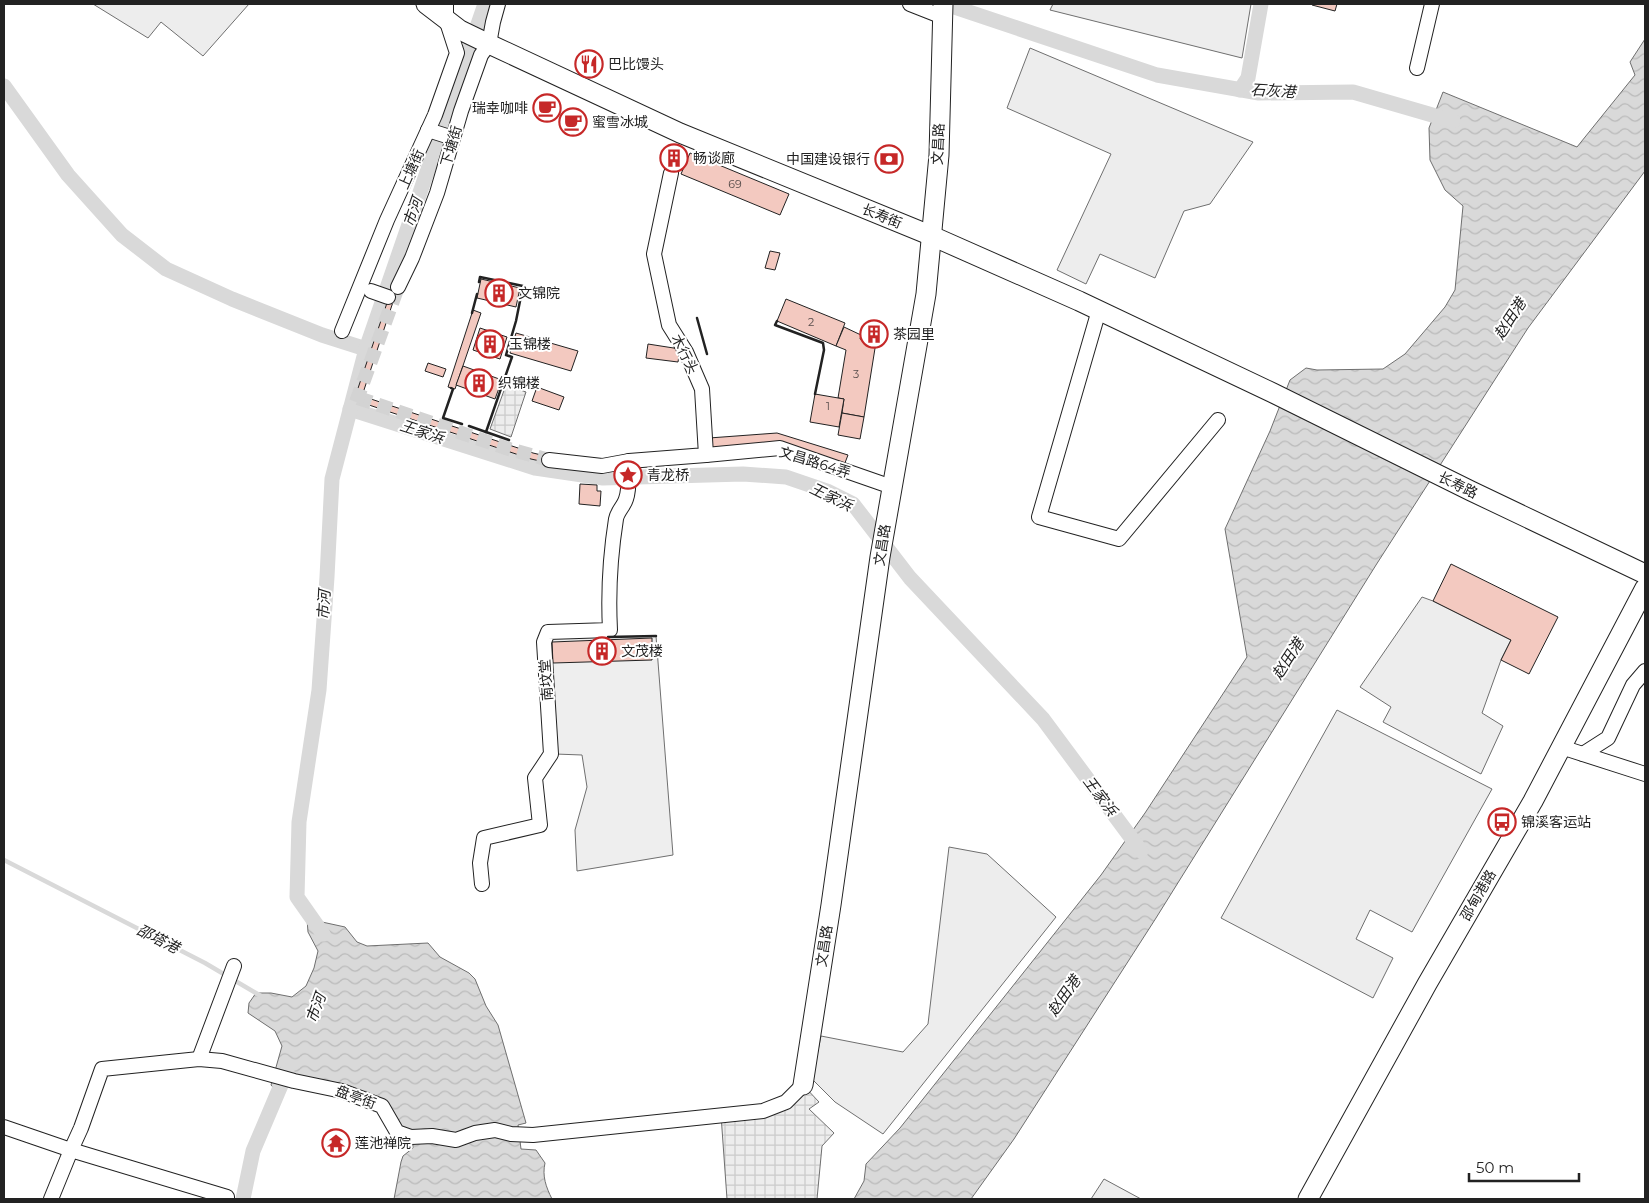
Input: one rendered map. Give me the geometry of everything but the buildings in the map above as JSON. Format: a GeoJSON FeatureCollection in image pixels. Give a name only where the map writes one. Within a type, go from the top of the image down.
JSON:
{"type":"FeatureCollection","features":[{"type":"Feature","properties":{"kind":"street"},"geometry":{"type":"LineString","coordinates":[[426,4],[450,17],[489,44]]}},
{"type":"Feature","properties":{"kind":"street","name":"下塘街"},"geometry":{"type":"LineString","coordinates":[[398,287],[412,258],[437,194],[440,134],[481,55],[489,44],[492,22],[498,4]]}},
{"type":"Feature","properties":{"kind":"street"},"geometry":{"type":"LineString","coordinates":[[910,4],[943,10]]}},
{"type":"Feature","properties":{"kind":"street"},"geometry":{"type":"LineString","coordinates":[[1417,68],[1432,4]]}},
{"type":"Feature","properties":{"kind":"street","name":"文昌路"},"geometry":{"type":"LineString","coordinates":[[803,1085],[886,518],[926,294],[939,155],[943,10]]}},
{"type":"Feature","properties":{"kind":"street","name":"上塘街"},"geometry":{"type":"LineString","coordinates":[[342,331],[387,220],[440,134],[435,115],[457,53],[450,17]]}},
{"type":"Feature","properties":{"kind":"street","name":"长寿街"},"geometry":{"type":"LineString","coordinates":[[489,44],[674,130],[932,236],[1099,310],[1273,393]]}},
{"type":"Feature","properties":{"kind":"street","name":"木行头"},"geometry":{"type":"LineString","coordinates":[[671,173],[654,254],[669,324],[686,352],[702,390],[706,454]]}},
{"type":"Feature","properties":{"kind":"street"},"geometry":{"type":"LineString","coordinates":[[371,291],[388,297]]}},
{"type":"Feature","properties":{"kind":"street"},"geometry":{"type":"LineString","coordinates":[[1099,310],[1039,517],[1119,539],[1218,420]]}},
{"type":"Feature","properties":{"kind":"street","name":"长寿路"},"geometry":{"type":"LineString","coordinates":[[1273,393],[1645,574]]}},
{"type":"Feature","properties":{"kind":"street","name":"文昌路64弄"},"geometry":{"type":"LineString","coordinates":[[706,454],[780,448],[892,487]]}},
{"type":"Feature","properties":{"kind":"street"},"geometry":{"type":"LineString","coordinates":[[549,460],[602,466],[706,454]]}},
{"type":"Feature","properties":{"kind":"street","name":"南坟堂"},"geometry":{"type":"LineString","coordinates":[[482,884],[480,863],[484,838],[540,826],[535,778],[551,754],[544,642],[548,632],[610,630],[608,590],[615,518],[625,502],[628,488],[628,464]]}},
{"type":"Feature","properties":{"kind":"street","name":"邵甸港路"},"geometry":{"type":"LineString","coordinates":[[1308,1199],[1532,800],[1645,588]]}},
{"type":"Feature","properties":{"kind":"street"},"geometry":{"type":"LineString","coordinates":[[1583,754],[1608,738],[1634,685],[1645,671]]}},
{"type":"Feature","properties":{"kind":"street"},"geometry":{"type":"LineString","coordinates":[[1561,747],[1645,774]]}},
{"type":"Feature","properties":{"kind":"street"},"geometry":{"type":"LineString","coordinates":[[198,1059],[231,974]]}},
{"type":"Feature","properties":{"kind":"street","name":"盘亭街"},"geometry":{"type":"LineString","coordinates":[[71,1150],[102,1070],[198,1059],[222,1061],[294,1081],[342,1090],[382,1106],[397,1132],[411,1137],[432,1136],[456,1140],[475,1133],[495,1130],[511,1134],[533,1135],[763,1112],[786,1102],[803,1085]]}},
{"type":"Feature","properties":{"kind":"street"},"geometry":{"type":"LineString","coordinates":[[4,1127],[71,1150],[228,1197]]}},
{"type":"Feature","properties":{"kind":"street"},"geometry":{"type":"LineString","coordinates":[[51,1199],[71,1150]]}},
{"type":"Feature","properties":{"kind":"shaded area"},"geometry":{"type":"Polygon","coordinates":[[[93,4],[249,4],[203,56],[161,22],[148,38],[93,4]]]}},
{"type":"Feature","properties":{"kind":"shaded area"},"geometry":{"type":"Polygon","coordinates":[[[1053,4],[1251,4],[1242,58],[1050,10],[1053,4]]]}},
{"type":"Feature","properties":{"kind":"shaded area"},"geometry":{"type":"Polygon","coordinates":[[[1030,48],[1253,142],[1210,204],[1184,211],[1155,278],[1100,254],[1086,284],[1057,270],[1111,154],[1007,108],[1030,48]]]}},
{"type":"Feature","properties":{"kind":"shaded area"},"geometry":{"type":"Polygon","coordinates":[[[506,385],[526,392],[511,437],[490,429],[506,385]]]}},
{"type":"Feature","properties":{"kind":"shaded area"},"geometry":{"type":"Polygon","coordinates":[[[1422,597],[1511,640],[1501,660],[1482,713],[1503,726],[1481,774],[1383,722],[1391,707],[1360,687],[1422,597]]]}},
{"type":"Feature","properties":{"kind":"shaded area"},"geometry":{"type":"Polygon","coordinates":[[[656,636],[673,855],[577,871],[575,830],[587,787],[582,755],[555,754],[549,638],[656,636]]]}},
{"type":"Feature","properties":{"kind":"shaded area"},"geometry":{"type":"Polygon","coordinates":[[[1337,710],[1492,789],[1412,932],[1370,910],[1356,939],[1393,958],[1373,998],[1221,918],[1337,710]]]}},
{"type":"Feature","properties":{"kind":"shaded area"},"geometry":{"type":"Polygon","coordinates":[[[949,847],[987,854],[1056,917],[883,1134],[835,1102],[812,1079],[821,1036],[903,1052],[928,1024],[949,847]]]}},
{"type":"Feature","properties":{"kind":"shaded area"},"geometry":{"type":"Polygon","coordinates":[[[803,1085],[819,1102],[809,1109],[834,1133],[822,1146],[817,1199],[727,1199],[721,1115],[763,1111],[803,1085]]]}},
{"type":"Feature","properties":{"kind":"shaded area"},"geometry":{"type":"Polygon","coordinates":[[[1104,1179],[1141,1199],[1091,1199],[1104,1179]]]}},
{"type":"Feature","properties":{"kind":"water","name":"赵田港"},"geometry":{"type":"Polygon","coordinates":[[[1645,39],[1645,171],[1528,328],[1376,565],[1156,918],[1014,1139],[971,1199],[854,1199],[864,1181],[866,1164],[900,1128],[1101,875],[1145,813],[1247,657],[1225,529],[1270,431],[1290,380],[1306,368],[1317,370],[1383,369],[1405,354],[1445,307],[1455,290],[1463,206],[1445,190],[1430,160],[1429,128],[1443,92],[1577,147],[1635,75],[1630,62],[1645,39]]]}},
{"type":"Feature","properties":{"kind":"water"},"geometry":{"type":"Polygon","coordinates":[[[312,916],[322,922],[345,927],[357,942],[367,946],[428,943],[440,957],[469,973],[475,979],[486,1006],[498,1025],[526,1123],[518,1125],[521,1149],[536,1150],[545,1163],[545,1181],[552,1199],[394,1199],[403,1156],[413,1148],[412,1134],[397,1127],[383,1104],[291,1077],[285,1090],[277,1090],[271,1085],[282,1046],[275,1031],[248,1013],[249,1003],[256,993],[271,993],[292,997],[306,986],[314,968],[318,951],[308,932],[307,919],[312,916]]]}},
{"type":"Feature","properties":{"kind":"waterway","name":"市河"},"geometry":{"type":"LineString","coordinates":[[323,934],[297,897],[299,822],[319,690],[332,479],[366,349],[485,4]]}},
{"type":"Feature","properties":{"kind":"waterway","name":"石灰港"},"geometry":{"type":"LineString","coordinates":[[945,4],[1157,75],[1259,93],[1353,92],[1453,121]]}},
{"type":"Feature","properties":{"kind":"waterway"},"geometry":{"type":"LineString","coordinates":[[1240,90],[1248,78],[1261,4]]}},
{"type":"Feature","properties":{"kind":"waterway"},"geometry":{"type":"LineString","coordinates":[[4,86],[68,175],[122,235],[166,269],[232,299],[322,335],[366,349]]}},
{"type":"Feature","properties":{"kind":"waterway","name":"王家浜"},"geometry":{"type":"LineString","coordinates":[[350,409],[535,468],[603,478],[743,474],[786,477],[827,491],[853,504],[910,578],[1043,719],[1141,851]]}},
{"type":"Feature","properties":{"kind":"waterway","name":"邵塔港"},"geometry":{"type":"LineString","coordinates":[[4,860],[205,963],[261,996]]}},
{"type":"Feature","properties":{"kind":"waterway","name":"市河"},"geometry":{"type":"LineString","coordinates":[[243,1199],[253,1151],[287,1071]]}},
{"type":"Feature","properties":{"kind":"tunnel"},"geometry":{"type":"LineString","coordinates":[[356,402],[398,287]]}},
{"type":"Feature","properties":{"kind":"tunnel"},"geometry":{"type":"LineString","coordinates":[[358,398],[509,449],[549,460]]}},
{"type":"Feature","properties":{"kind":"wall"},"geometry":{"type":"LineString","coordinates":[[469,426],[486,432],[512,357],[506,355],[516,321],[523,286],[480,277],[479,282]]}},
{"type":"Feature","properties":{"kind":"wall"},"geometry":{"type":"LineString","coordinates":[[472,313],[477,294]]}},
{"type":"Feature","properties":{"kind":"wall"},"geometry":{"type":"LineString","coordinates":[[697,318],[707,354]]}},
{"type":"Feature","properties":{"kind":"wall"},"geometry":{"type":"LineString","coordinates":[[777,321],[775,325],[823,343],[824,350],[815,394]]}},
{"type":"Feature","properties":{"kind":"wall"},"geometry":{"type":"LineString","coordinates":[[451,388],[453,389],[443,418],[462,424]]}},
{"type":"Feature","properties":{"kind":"wall"},"geometry":{"type":"LineString","coordinates":[[486,432],[509,440]]}},
{"type":"Feature","properties":{"kind":"wall"},"geometry":{"type":"LineString","coordinates":[[608,637],[656,636]]}},
{"type":"Feature","properties":{"kind":"place","name":"巴比馒头"},"geometry":{"type":"Point","coordinates":[589,64]}},
{"type":"Feature","properties":{"kind":"place","name":"瑞幸咖啡"},"geometry":{"type":"Point","coordinates":[547,108]}},
{"type":"Feature","properties":{"kind":"place","name":"蜜雪冰城"},"geometry":{"type":"Point","coordinates":[573,122]}},
{"type":"Feature","properties":{"kind":"place","name":"畅谈廊"},"geometry":{"type":"Point","coordinates":[674,158]}},
{"type":"Feature","properties":{"kind":"place","name":"中国建设银行"},"geometry":{"type":"Point","coordinates":[889,159]}},
{"type":"Feature","properties":{"kind":"place","name":"文锦院"},"geometry":{"type":"Point","coordinates":[499,293]}},
{"type":"Feature","properties":{"kind":"place","name":"茶园里"},"geometry":{"type":"Point","coordinates":[874,334]}},
{"type":"Feature","properties":{"kind":"place","name":"玉锦楼"},"geometry":{"type":"Point","coordinates":[490,344]}},
{"type":"Feature","properties":{"kind":"place","name":"织锦楼"},"geometry":{"type":"Point","coordinates":[479,383]}},
{"type":"Feature","properties":{"kind":"place","name":"青龙桥"},"geometry":{"type":"Point","coordinates":[628,475]}},
{"type":"Feature","properties":{"kind":"place","name":"文茂楼"},"geometry":{"type":"Point","coordinates":[602,651]}},
{"type":"Feature","properties":{"kind":"place","name":"锦溪客运站"},"geometry":{"type":"Point","coordinates":[1502,822]}},
{"type":"Feature","properties":{"kind":"place","name":"莲池禅院"},"geometry":{"type":"Point","coordinates":[336,1143]}}]}
